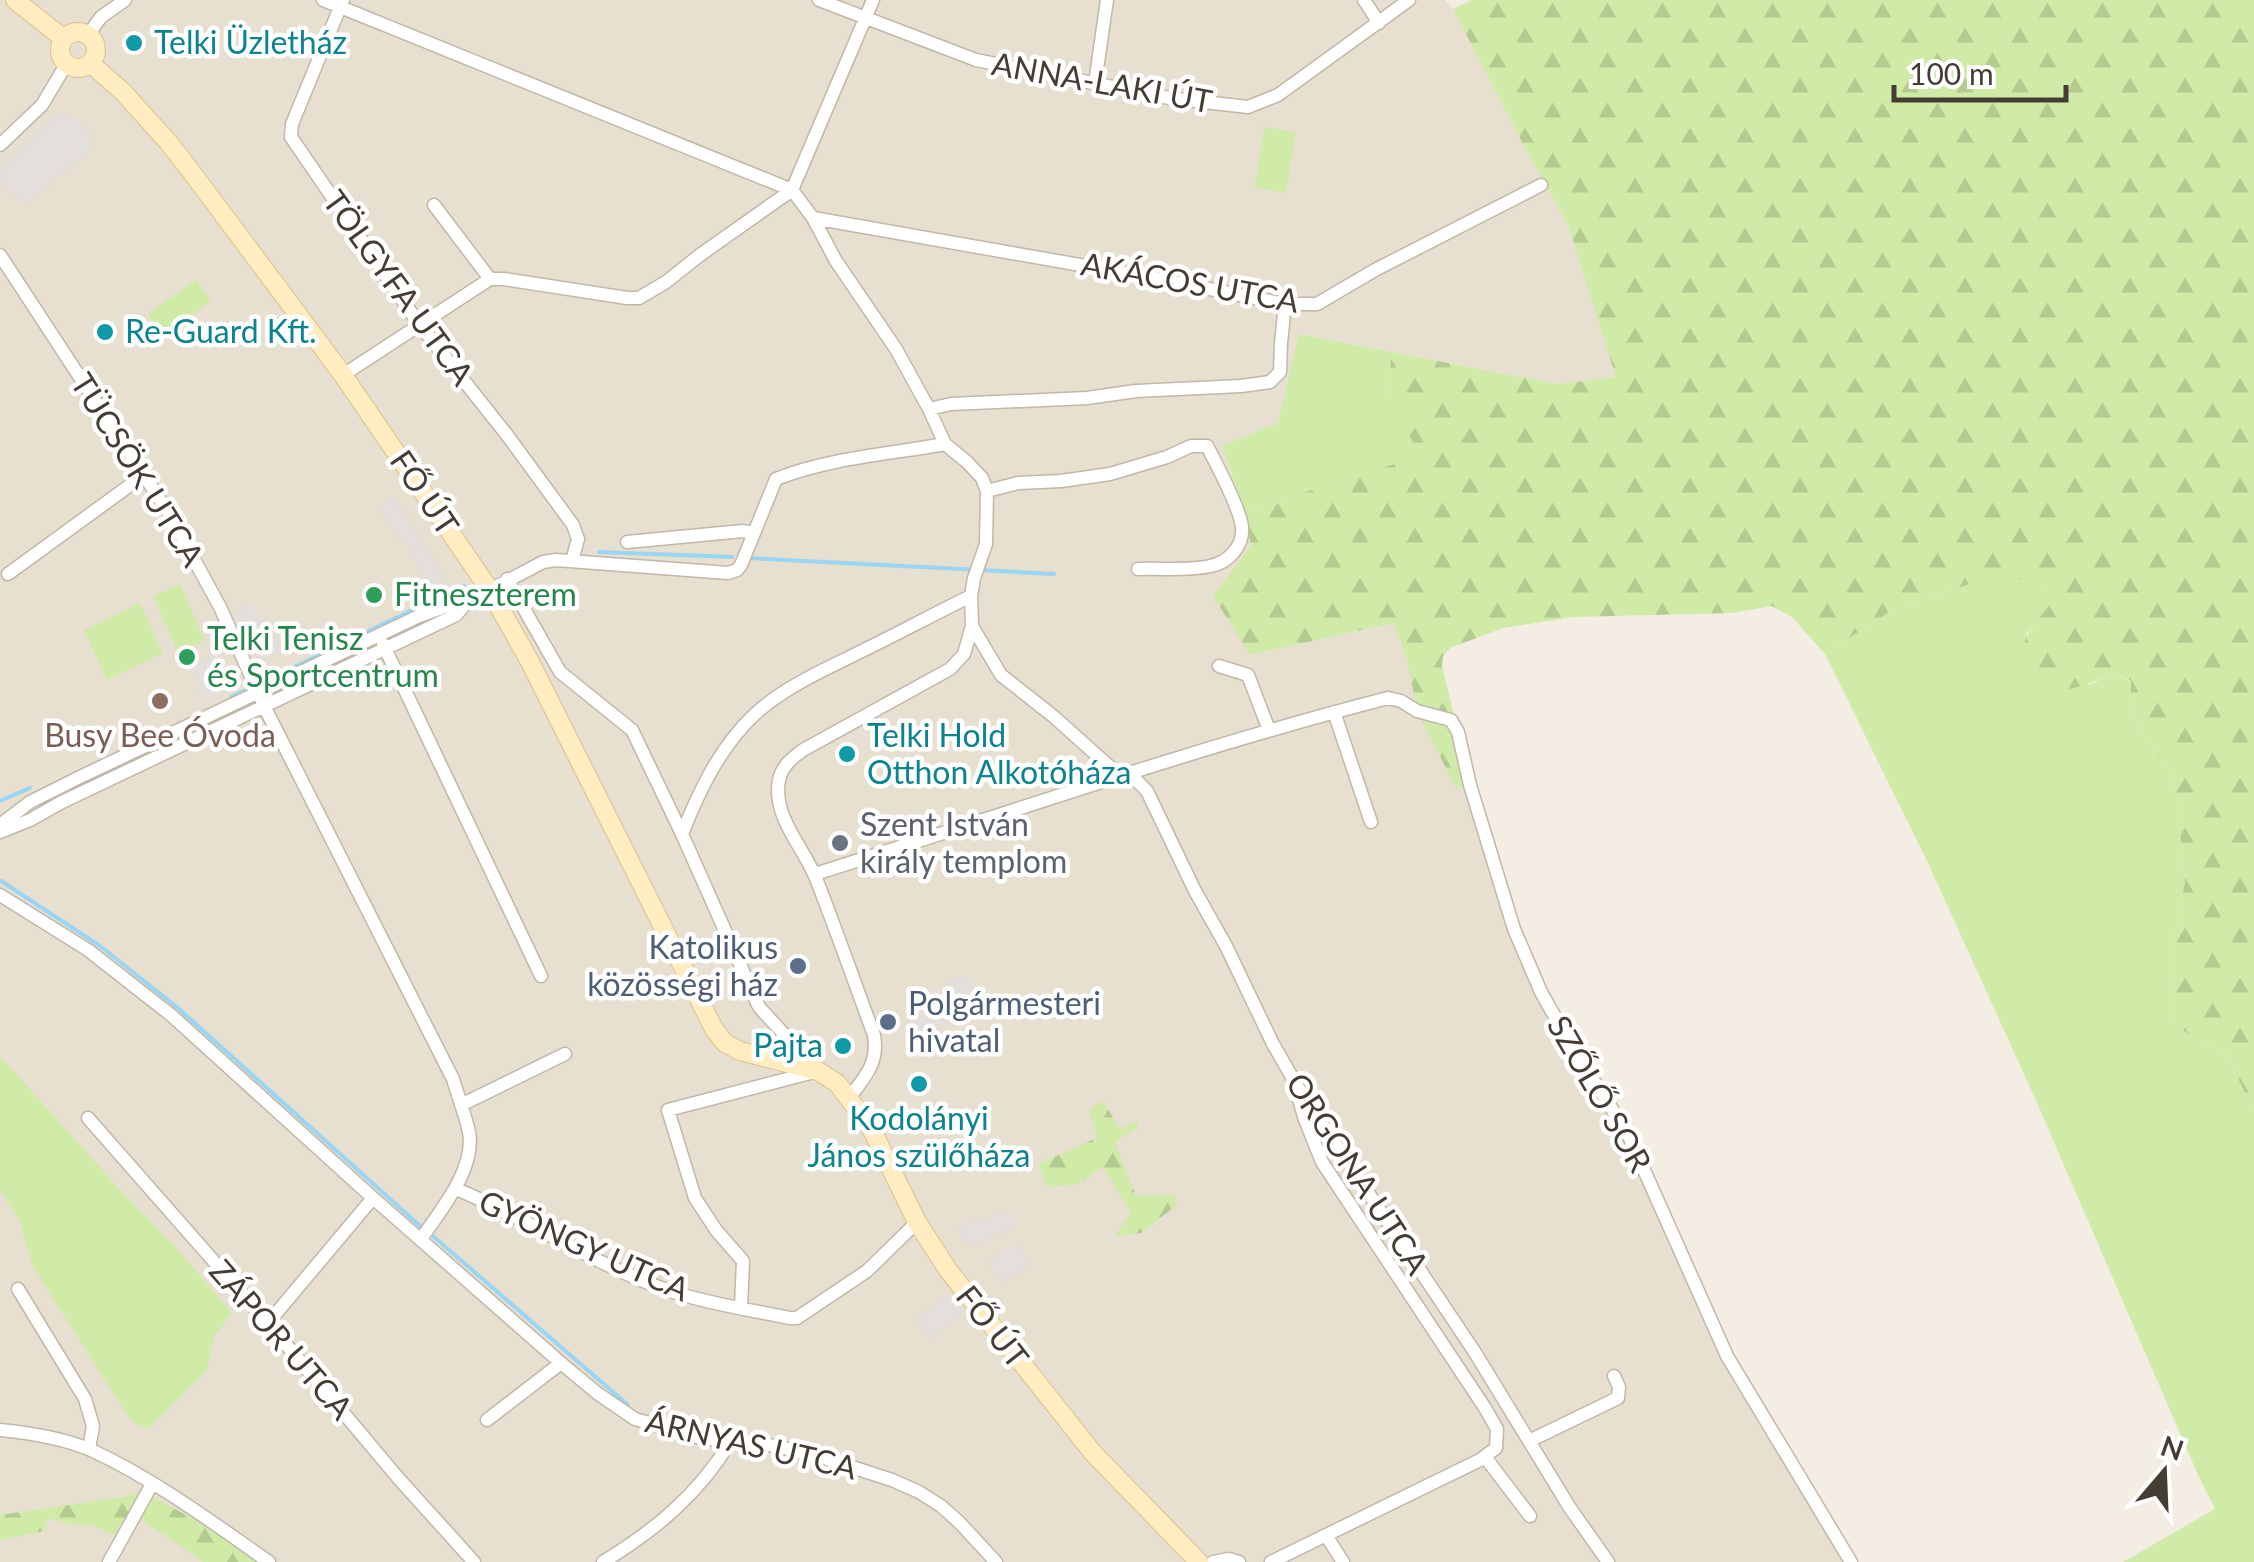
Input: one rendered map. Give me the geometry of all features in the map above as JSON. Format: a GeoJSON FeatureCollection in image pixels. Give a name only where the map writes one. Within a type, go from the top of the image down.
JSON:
{"type":"FeatureCollection","features":[{"type":"Feature","properties":{"kind":"main road"},"geometry":{"type":"LineString","coordinates":[[16,0],[64,39]]}},
{"type":"Feature","properties":{"kind":"main road"},"geometry":{"type":"LineString","coordinates":[[72,32],[88,35],[96,48],[90,63],[76,68],[66,63],[61,54],[64,39],[72,32]]}},
{"type":"Feature","properties":{"kind":"main road","name":"FŐ ÚT"},"geometry":{"type":"LineString","coordinates":[[90,63],[123,92],[168,142],[342,374],[489,590],[529,660],[714,1029],[740,1051],[818,1071],[836,1083],[879,1143],[917,1222],[948,1270],[1061,1416],[1199,1562]]}},
{"type":"Feature","properties":{"kind":"street"},"geometry":{"type":"LineString","coordinates":[[88,35],[101,17],[125,0]]}},
{"type":"Feature","properties":{"kind":"street"},"geometry":{"type":"LineString","coordinates":[[323,0],[342,3],[792,190],[896,349],[945,444],[982,478],[987,491],[986,544],[974,578],[972,626],[964,654],[950,669],[832,732],[787,762],[779,779],[786,821],[815,874],[874,1036],[874,1066],[849,1098]]}},
{"type":"Feature","properties":{"kind":"street","name":"ANNA-LAKI ÚT"},"geometry":{"type":"LineString","coordinates":[[819,0],[976,60],[1170,98],[1248,107],[1278,95],[1409,0]]}},
{"type":"Feature","properties":{"kind":"street"},"geometry":{"type":"LineString","coordinates":[[342,374],[490,280],[504,278],[626,298],[639,298],[666,282],[792,190],[873,0]]}},
{"type":"Feature","properties":{"kind":"street"},"geometry":{"type":"LineString","coordinates":[[1094,84],[1107,0]]}},
{"type":"Feature","properties":{"kind":"street"},"geometry":{"type":"LineString","coordinates":[[1364,0],[1379,23]]}},
{"type":"Feature","properties":{"kind":"street","name":"TÖLGYFA UTCA"},"geometry":{"type":"LineString","coordinates":[[342,3],[292,124],[291,137],[419,324],[573,525],[578,539],[572,560]]}},
{"type":"Feature","properties":{"kind":"street"},"geometry":{"type":"LineString","coordinates":[[0,145],[42,105],[66,63]]}},
{"type":"Feature","properties":{"kind":"street","name":"AKÁCOS UTCA"},"geometry":{"type":"LineString","coordinates":[[813,218],[1285,304],[1317,304],[1540,185]]}},
{"type":"Feature","properties":{"kind":"street"},"geometry":{"type":"LineString","coordinates":[[434,205],[490,280]]}},
{"type":"Feature","properties":{"kind":"street","name":"TÜCSÖK UTCA"},"geometry":{"type":"LineString","coordinates":[[0,256],[192,553],[265,708]]}},
{"type":"Feature","properties":{"kind":"street"},"geometry":{"type":"LineString","coordinates":[[929,410],[940,405],[1087,398],[1136,390],[1270,382],[1280,372],[1285,304]]}},
{"type":"Feature","properties":{"kind":"street"},"geometry":{"type":"LineString","coordinates":[[0,832],[30,820],[80,777],[258,693],[456,615],[467,602],[543,562],[572,560],[728,573],[741,565],[776,479],[836,463],[945,444]]}},
{"type":"Feature","properties":{"kind":"street"},"geometry":{"type":"LineString","coordinates":[[987,491],[1110,474],[1191,446],[1208,446],[1242,526],[1240,544],[1228,559],[1210,566],[1138,569]]}},
{"type":"Feature","properties":{"kind":"street"},"geometry":{"type":"LineString","coordinates":[[8,574],[144,475]]}},
{"type":"Feature","properties":{"kind":"street"},"geometry":{"type":"LineString","coordinates":[[627,542],[753,533]]}},
{"type":"Feature","properties":{"kind":"street","name":"FŐ ÚT"},"geometry":{"type":"LineString","coordinates":[[507,579],[560,672],[632,730],[760,1007],[818,1071]]}},
{"type":"Feature","properties":{"kind":"street"},"geometry":{"type":"LineString","coordinates":[[682,834],[695,800],[733,738],[776,696],[971,596]]}},
{"type":"Feature","properties":{"kind":"street","name":"ORGONA UTCA"},"geometry":{"type":"LineString","coordinates":[[972,626],[1001,675],[1147,791],[1300,1091],[1474,1351],[1608,1562]]}},
{"type":"Feature","properties":{"kind":"street"},"geometry":{"type":"LineString","coordinates":[[0,824],[30,802],[59,796],[265,708],[382,642]]}},
{"type":"Feature","properties":{"kind":"street"},"geometry":{"type":"LineString","coordinates":[[382,642],[541,976]]}},
{"type":"Feature","properties":{"kind":"street"},"geometry":{"type":"LineString","coordinates":[[1218,666],[1248,675],[1269,730]]}},
{"type":"Feature","properties":{"kind":"street","name":"SZŐLŐ SOR"},"geometry":{"type":"LineString","coordinates":[[1334,712],[1388,698],[1451,720],[1458,732],[1470,786],[1514,929],[1541,992],[1628,1134],[1727,1356],[1850,1562]]}},
{"type":"Feature","properties":{"kind":"street"},"geometry":{"type":"LineString","coordinates":[[265,708],[453,1079],[470,1137],[466,1160],[456,1189],[421,1239]]}},
{"type":"Feature","properties":{"kind":"street"},"geometry":{"type":"LineString","coordinates":[[815,874],[1124,774],[1334,712],[1371,822]]}},
{"type":"Feature","properties":{"kind":"street","name":"ÁRNYAS UTCA"},"geometry":{"type":"LineString","coordinates":[[0,895],[88,950],[171,1014],[372,1198],[597,1394],[635,1419],[700,1438],[776,1446],[905,1486],[950,1514],[996,1562]]}},
{"type":"Feature","properties":{"kind":"street"},"geometry":{"type":"LineString","coordinates":[[460,1105],[565,1054]]}},
{"type":"Feature","properties":{"kind":"street"},"geometry":{"type":"LineString","coordinates":[[742,1307],[743,1261],[716,1230],[696,1198],[668,1110],[818,1071]]}},
{"type":"Feature","properties":{"kind":"street"},"geometry":{"type":"LineString","coordinates":[[1275,1562],[1490,1452],[1497,1429],[1322,1162],[1298,1097],[1300,1091]]}},
{"type":"Feature","properties":{"kind":"street","name":"ZÁPOR UTCA"},"geometry":{"type":"LineString","coordinates":[[88,1118],[474,1562]]}},
{"type":"Feature","properties":{"kind":"street","name":"GYÖNGY UTCA"},"geometry":{"type":"LineString","coordinates":[[456,1189],[669,1290],[797,1318],[867,1271],[917,1222]]}},
{"type":"Feature","properties":{"kind":"street"},"geometry":{"type":"LineString","coordinates":[[268,1323],[372,1198]]}},
{"type":"Feature","properties":{"kind":"street"},"geometry":{"type":"LineString","coordinates":[[18,1289],[86,1399],[92,1426],[88,1449]]}},
{"type":"Feature","properties":{"kind":"street"},"geometry":{"type":"LineString","coordinates":[[486,1420],[561,1363]]}},
{"type":"Feature","properties":{"kind":"street"},"geometry":{"type":"LineString","coordinates":[[1528,1441],[1618,1398],[1614,1376]]}},
{"type":"Feature","properties":{"kind":"street"},"geometry":{"type":"LineString","coordinates":[[0,1430],[33,1433],[88,1449],[152,1484],[269,1562]]}},
{"type":"Feature","properties":{"kind":"street"},"geometry":{"type":"LineString","coordinates":[[603,1562],[666,1518],[719,1460],[730,1442]]}},
{"type":"Feature","properties":{"kind":"street"},"geometry":{"type":"LineString","coordinates":[[1490,1452],[1530,1516]]}},
{"type":"Feature","properties":{"kind":"street"},"geometry":{"type":"LineString","coordinates":[[109,1562],[152,1484]]}},
{"type":"Feature","properties":{"kind":"street"},"geometry":{"type":"LineString","coordinates":[[1327,1536],[1343,1562]]}},
{"type":"Feature","properties":{"kind":"street"},"geometry":{"type":"LineString","coordinates":[[1213,1562],[1228,1558],[1239,1562]]}},
{"type":"Feature","properties":{"kind":"shaded area"},"geometry":{"type":"Polygon","coordinates":[[[0,0],[1445,0],[1568,225],[1617,377],[1557,384],[1300,334],[1278,423],[1222,447],[1245,511],[1251,546],[1250,655],[1394,623],[1408,664],[1470,785],[1541,992],[1628,1134],[1720,1342],[1851,1562],[0,1562],[0,0]]]}},
{"type":"Feature","properties":{"kind":"shaded area"},"geometry":{"type":"Polygon","coordinates":[[[58,112],[80,121],[90,136],[87,152],[25,205],[0,178],[0,172],[58,112]]]}},
{"type":"Feature","properties":{"kind":"shaded area"},"geometry":{"type":"Polygon","coordinates":[[[394,496],[445,581],[429,589],[408,544],[399,538],[379,507],[394,496]]]}},
{"type":"Feature","properties":{"kind":"shaded area"},"geometry":{"type":"Polygon","coordinates":[[[249,602],[283,651],[260,662],[233,615],[249,602]]]}},
{"type":"Feature","properties":{"kind":"shaded area"},"geometry":{"type":"Polygon","coordinates":[[[214,653],[230,687],[204,699],[188,664],[214,653]]]}},
{"type":"Feature","properties":{"kind":"shaded area"},"geometry":{"type":"Polygon","coordinates":[[[969,976],[979,1008],[905,1037],[902,1025],[926,1017],[919,994],[936,989],[939,997],[946,996],[949,1005],[953,1004],[946,982],[969,976]]]}},
{"type":"Feature","properties":{"kind":"shaded area"},"geometry":{"type":"Polygon","coordinates":[[[1009,1212],[1016,1226],[968,1246],[957,1228],[1009,1212]]]}},
{"type":"Feature","properties":{"kind":"shaded area"},"geometry":{"type":"Polygon","coordinates":[[[1018,1244],[1031,1264],[1002,1283],[989,1262],[1018,1244]]]}},
{"type":"Feature","properties":{"kind":"shaded area"},"geometry":{"type":"Polygon","coordinates":[[[951,1292],[965,1310],[931,1339],[916,1320],[951,1292]]]}},
{"type":"Feature","properties":{"kind":"green space"},"geometry":{"type":"Polygon","coordinates":[[[1472,0],[2254,0],[2254,1111],[2224,1050],[2202,1045],[2175,1024],[2168,1003],[2169,965],[2185,882],[2174,773],[2143,737],[2131,701],[2131,681],[2114,673],[2074,688],[2052,690],[2029,677],[2020,660],[2024,643],[2051,603],[2045,588],[2034,578],[1967,585],[1891,611],[1825,654],[1792,617],[1772,606],[1732,613],[1573,617],[1503,628],[1450,648],[1443,656],[1454,715],[1451,720],[1470,785],[1456,788],[1417,711],[1408,664],[1394,623],[1250,655],[1213,596],[1251,546],[1245,511],[1420,456],[1387,392],[1392,352],[1557,384],[1616,377],[1568,225],[1453,9],[1472,0]]]}},
{"type":"Feature","properties":{"kind":"green space"},"geometry":{"type":"Polygon","coordinates":[[[1264,127],[1296,132],[1286,193],[1255,188],[1264,127]]]}},
{"type":"Feature","properties":{"kind":"green space"},"geometry":{"type":"Polygon","coordinates":[[[196,280],[211,301],[163,336],[148,314],[196,280]]]}},
{"type":"Feature","properties":{"kind":"green space"},"geometry":{"type":"Polygon","coordinates":[[[1299,334],[1392,352],[1387,392],[1421,456],[1245,511],[1222,446],[1278,423],[1299,334]]]}},
{"type":"Feature","properties":{"kind":"green space"},"geometry":{"type":"Polygon","coordinates":[[[2034,577],[2052,603],[2026,634],[2089,685],[2114,673],[2131,682],[2131,702],[2143,737],[2174,773],[2185,882],[2169,965],[2168,1003],[2175,1024],[2202,1045],[2224,1050],[2254,1111],[2254,1562],[2123,1562],[2215,1509],[1928,863],[1825,654],[1891,611],[1967,585],[2034,577]]]}},
{"type":"Feature","properties":{"kind":"green space"},"geometry":{"type":"Polygon","coordinates":[[[180,584],[205,640],[178,652],[153,596],[180,584]]]}},
{"type":"Feature","properties":{"kind":"green space"},"geometry":{"type":"Polygon","coordinates":[[[140,603],[163,653],[107,680],[84,630],[140,603]]]}},
{"type":"Feature","properties":{"kind":"green space"},"geometry":{"type":"Polygon","coordinates":[[[0,1056],[232,1313],[214,1336],[207,1370],[148,1429],[132,1422],[33,1267],[19,1220],[0,1189],[0,1056]]]}},
{"type":"Feature","properties":{"kind":"green space"},"geometry":{"type":"Polygon","coordinates":[[[1104,1101],[1119,1129],[1138,1121],[1137,1128],[1115,1142],[1136,1196],[1174,1195],[1177,1205],[1141,1233],[1115,1236],[1131,1213],[1103,1167],[1078,1184],[1047,1187],[1038,1164],[1097,1138],[1089,1109],[1104,1101]]]}},
{"type":"Feature","properties":{"kind":"green space"},"geometry":{"type":"Polygon","coordinates":[[[129,1491],[139,1496],[114,1535],[92,1525],[49,1518],[44,1531],[0,1540],[0,1515],[129,1496],[129,1491]]]}},
{"type":"Feature","properties":{"kind":"green space"},"geometry":{"type":"Polygon","coordinates":[[[152,1497],[260,1562],[204,1562],[145,1522],[140,1513],[152,1497]]]}},
{"type":"Feature","properties":{"kind":"waterway"},"geometry":{"type":"LineString","coordinates":[[599,552],[732,557]]}},
{"type":"Feature","properties":{"kind":"waterway"},"geometry":{"type":"LineString","coordinates":[[749,558],[1054,574]]}},
{"type":"Feature","properties":{"kind":"waterway"},"geometry":{"type":"LineString","coordinates":[[440,597],[464,586]]}},
{"type":"Feature","properties":{"kind":"waterway"},"geometry":{"type":"LineString","coordinates":[[261,683],[427,603]]}},
{"type":"Feature","properties":{"kind":"waterway"},"geometry":{"type":"LineString","coordinates":[[231,697],[250,688]]}},
{"type":"Feature","properties":{"kind":"waterway"},"geometry":{"type":"LineString","coordinates":[[0,801],[30,788]]}},
{"type":"Feature","properties":{"kind":"waterway"},"geometry":{"type":"LineString","coordinates":[[1,881],[100,946],[178,1008],[420,1226]]}},
{"type":"Feature","properties":{"kind":"waterway"},"geometry":{"type":"LineString","coordinates":[[434,1237],[628,1405]]}},
{"type":"Feature","properties":{"kind":"place","name":"Telki Üzletház"},"geometry":{"type":"Point","coordinates":[134,43]}},
{"type":"Feature","properties":{"kind":"place","name":"Re-Guard Kft."},"geometry":{"type":"Point","coordinates":[105,332]}},
{"type":"Feature","properties":{"kind":"place","name":"Fitneszterem"},"geometry":{"type":"Point","coordinates":[374,595]}},
{"type":"Feature","properties":{"kind":"place","name":"Telki Tenisz és Sportcentrum"},"geometry":{"type":"Point","coordinates":[187,657]}},
{"type":"Feature","properties":{"kind":"place","name":"Busy Bee Óvoda"},"geometry":{"type":"Point","coordinates":[160,701]}},
{"type":"Feature","properties":{"kind":"place","name":"Telki Hold Otthon Alkotóháza"},"geometry":{"type":"Point","coordinates":[847,754]}},
{"type":"Feature","properties":{"kind":"place","name":"Szent István király templom"},"geometry":{"type":"Point","coordinates":[840,843]}},
{"type":"Feature","properties":{"kind":"place","name":"Katolikus közösségi ház"},"geometry":{"type":"Point","coordinates":[798,966]}},
{"type":"Feature","properties":{"kind":"place","name":"Polgármesteri hivatal"},"geometry":{"type":"Point","coordinates":[888,1022]}},
{"type":"Feature","properties":{"kind":"place","name":"Pajta"},"geometry":{"type":"Point","coordinates":[843,1046]}},
{"type":"Feature","properties":{"kind":"place","name":"Kodolányi János szülőháza"},"geometry":{"type":"Point","coordinates":[919,1084]}}]}
